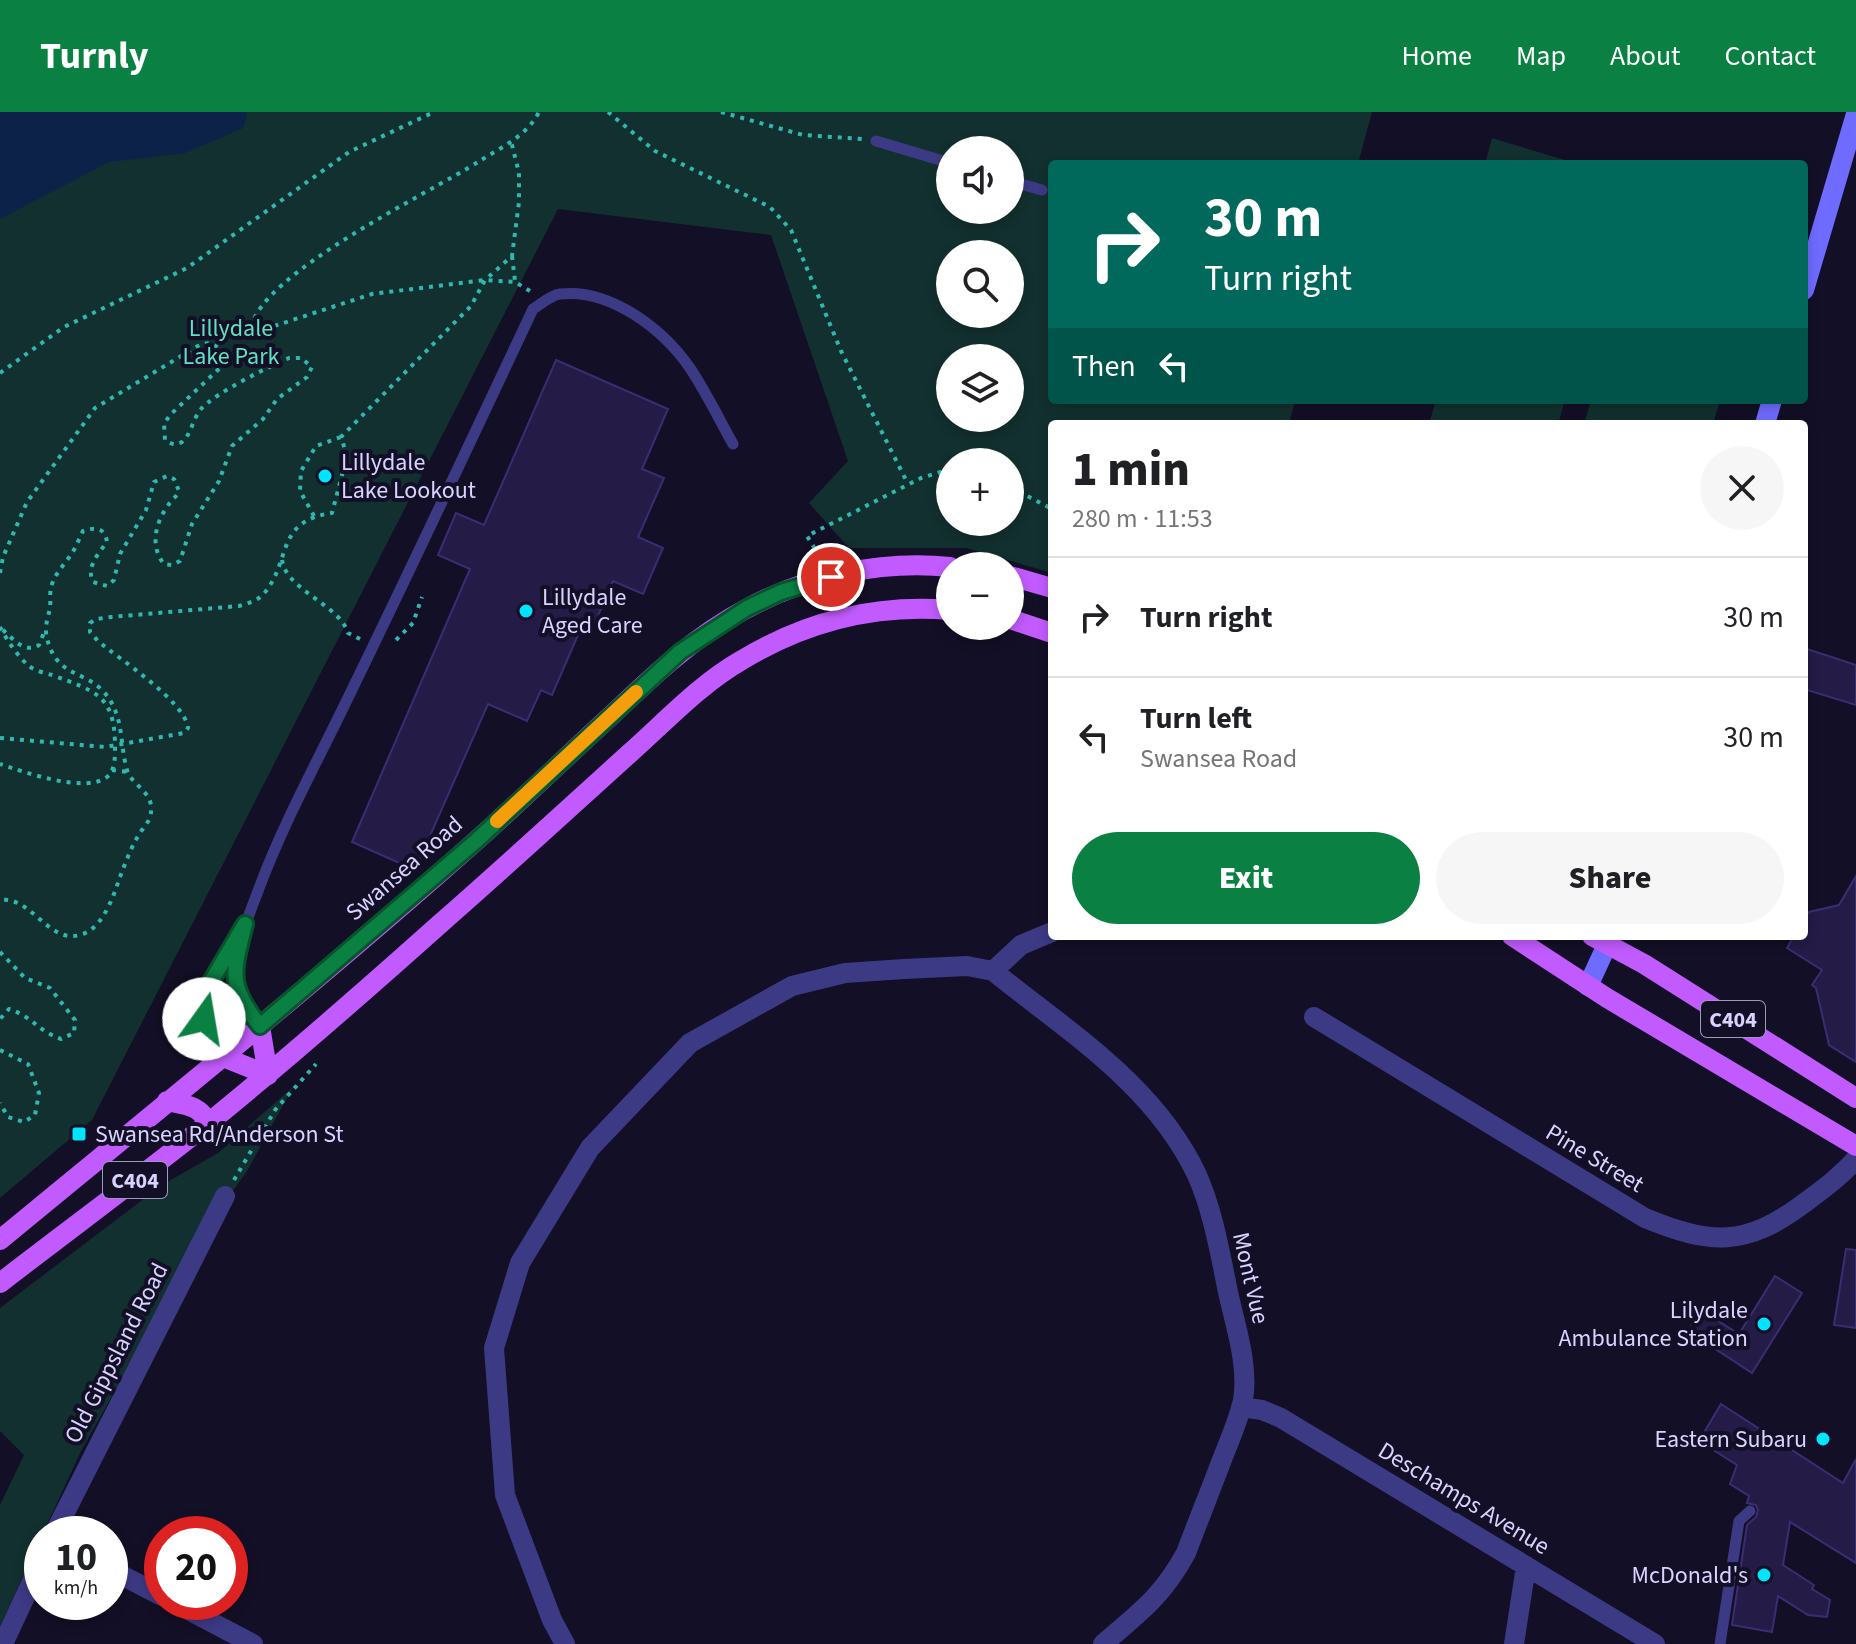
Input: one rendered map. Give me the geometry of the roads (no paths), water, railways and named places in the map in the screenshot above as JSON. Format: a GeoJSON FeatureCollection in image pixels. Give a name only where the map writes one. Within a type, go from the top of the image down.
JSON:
{"type":"FeatureCollection","features":[{"type":"Feature","properties":{"kind":"main road"},"geometry":{"type":"LineString","coordinates":[[1808,276],[1856,114]]}},
{"type":"Feature","properties":{"kind":"main road","name":"Swansea Road"},"geometry":{"type":"LineString","coordinates":[[0,1240],[260,1026],[476,841],[680,652],[747,608],[781,592],[860,570],[936,567]]}},
{"type":"Feature","properties":{"kind":"main road"},"geometry":{"type":"LineString","coordinates":[[1024,580],[1048,587]]}},
{"type":"Feature","properties":{"kind":"main road","name":"C404"},"geometry":{"type":"LineString","coordinates":[[0,1283],[268,1075],[706,685],[773,642],[808,627],[845,616],[910,608],[936,609]]}},
{"type":"Feature","properties":{"kind":"main road"},"geometry":{"type":"LineString","coordinates":[[1024,624],[1048,632]]}},
{"type":"Feature","properties":{"kind":"main road","name":"C404"},"geometry":{"type":"LineString","coordinates":[[1518,940],[1588,986],[1856,1146]]}},
{"type":"Feature","properties":{"kind":"main road"},"geometry":{"type":"LineString","coordinates":[[1588,986],[1604,940]]}},
{"type":"Feature","properties":{"kind":"main road","name":"C404"},"geometry":{"type":"LineString","coordinates":[[1606,940],[1856,1098]]}},
{"type":"Feature","properties":{"kind":"main road"},"geometry":{"type":"LineString","coordinates":[[260,1026],[268,1075]]}},
{"type":"Feature","properties":{"kind":"main road"},"geometry":{"type":"LineString","coordinates":[[223,1057],[268,1075]]}},
{"type":"Feature","properties":{"kind":"main road"},"geometry":{"type":"LineString","coordinates":[[167,1101],[202,1111],[208,1123]]}},
{"type":"Feature","properties":{"kind":"street"},"geometry":{"type":"LineString","coordinates":[[565,1644],[552,1620],[505,1495],[494,1348],[520,1263],[590,1148],[690,1043],[792,986],[845,973],[967,966],[993,971],[1021,945],[1048,934]]}},
{"type":"Feature","properties":{"kind":"street","name":"Mont Vue"},"geometry":{"type":"LineString","coordinates":[[993,971],[1107,1060],[1147,1101],[1181,1146],[1203,1190],[1220,1253],[1242,1367],[1244,1390],[1241,1407],[1186,1553],[1153,1602],[1103,1644]]}},
{"type":"Feature","properties":{"kind":"street","name":"Pine Street"},"geometry":{"type":"LineString","coordinates":[[1314,1017],[1645,1218],[1675,1230],[1720,1239],[1772,1225],[1827,1187],[1856,1159]]}},
{"type":"Feature","properties":{"kind":"street","name":"Old Gippsland Road"},"geometry":{"type":"LineString","coordinates":[[63,1516],[225,1196]]}},
{"type":"Feature","properties":{"kind":"street","name":"Deschamps Avenue"},"geometry":{"type":"LineString","coordinates":[[1241,1407],[1262,1410],[1281,1418],[1655,1644]]}},
{"type":"Feature","properties":{"kind":"street"},"geometry":{"type":"LineString","coordinates":[[1514,1644],[1526,1566]]}},
{"type":"Feature","properties":{"kind":"street"},"geometry":{"type":"LineString","coordinates":[[3,1644],[24,1599]]}},
{"type":"Feature","properties":{"kind":"street"},"geometry":{"type":"LineString","coordinates":[[207,1620],[253,1644]]}},
{"type":"Feature","properties":{"kind":"lane"},"geometry":{"type":"LineString","coordinates":[[876,141],[936,159]]}},
{"type":"Feature","properties":{"kind":"lane"},"geometry":{"type":"LineString","coordinates":[[1024,185],[1042,190]]}},
{"type":"Feature","properties":{"kind":"lane"},"geometry":{"type":"LineString","coordinates":[[260,1026],[239,997],[235,982],[235,964],[245,924],[290,814],[533,309],[557,294],[582,295],[609,302],[654,328],[689,367],[733,444]]}},
{"type":"Feature","properties":{"kind":"lane"},"geometry":{"type":"LineString","coordinates":[[223,1057],[210,1037],[204,1019],[212,980],[245,924]]}},
{"type":"Feature","properties":{"kind":"lane"},"geometry":{"type":"LineString","coordinates":[[1720,1644],[1739,1521],[1750,1511]]}},
{"type":"Feature","properties":{"kind":"water"},"geometry":{"type":"Polygon","coordinates":[[[0,112],[246,112],[247,115],[243,128],[185,153],[109,162],[0,219],[0,112]]]}},
{"type":"Feature","properties":{"kind":"place","name":"Lillydale Lake Lookout"},"geometry":{"type":"Point","coordinates":[325,476]}},
{"type":"Feature","properties":{"kind":"place","name":"Lillydale Aged Care"},"geometry":{"type":"Point","coordinates":[526,611]}},
{"type":"Feature","properties":{"kind":"place","name":"Swansea Rd/Anderson St"},"geometry":{"type":"Point","coordinates":[79,1134]}},
{"type":"Feature","properties":{"kind":"place","name":"Lilydale Ambulance Station"},"geometry":{"type":"Point","coordinates":[1764,1324]}},
{"type":"Feature","properties":{"kind":"place","name":"Eastern Subaru"},"geometry":{"type":"Point","coordinates":[1823,1439]}},
{"type":"Feature","properties":{"kind":"place","name":"McDonald's"},"geometry":{"type":"Point","coordinates":[1764,1575]}},
{"type":"Feature","properties":{"kind":"park label","name":"Lillydale Lake Park"},"geometry":{"type":"Point","coordinates":[231,342]}}]}
